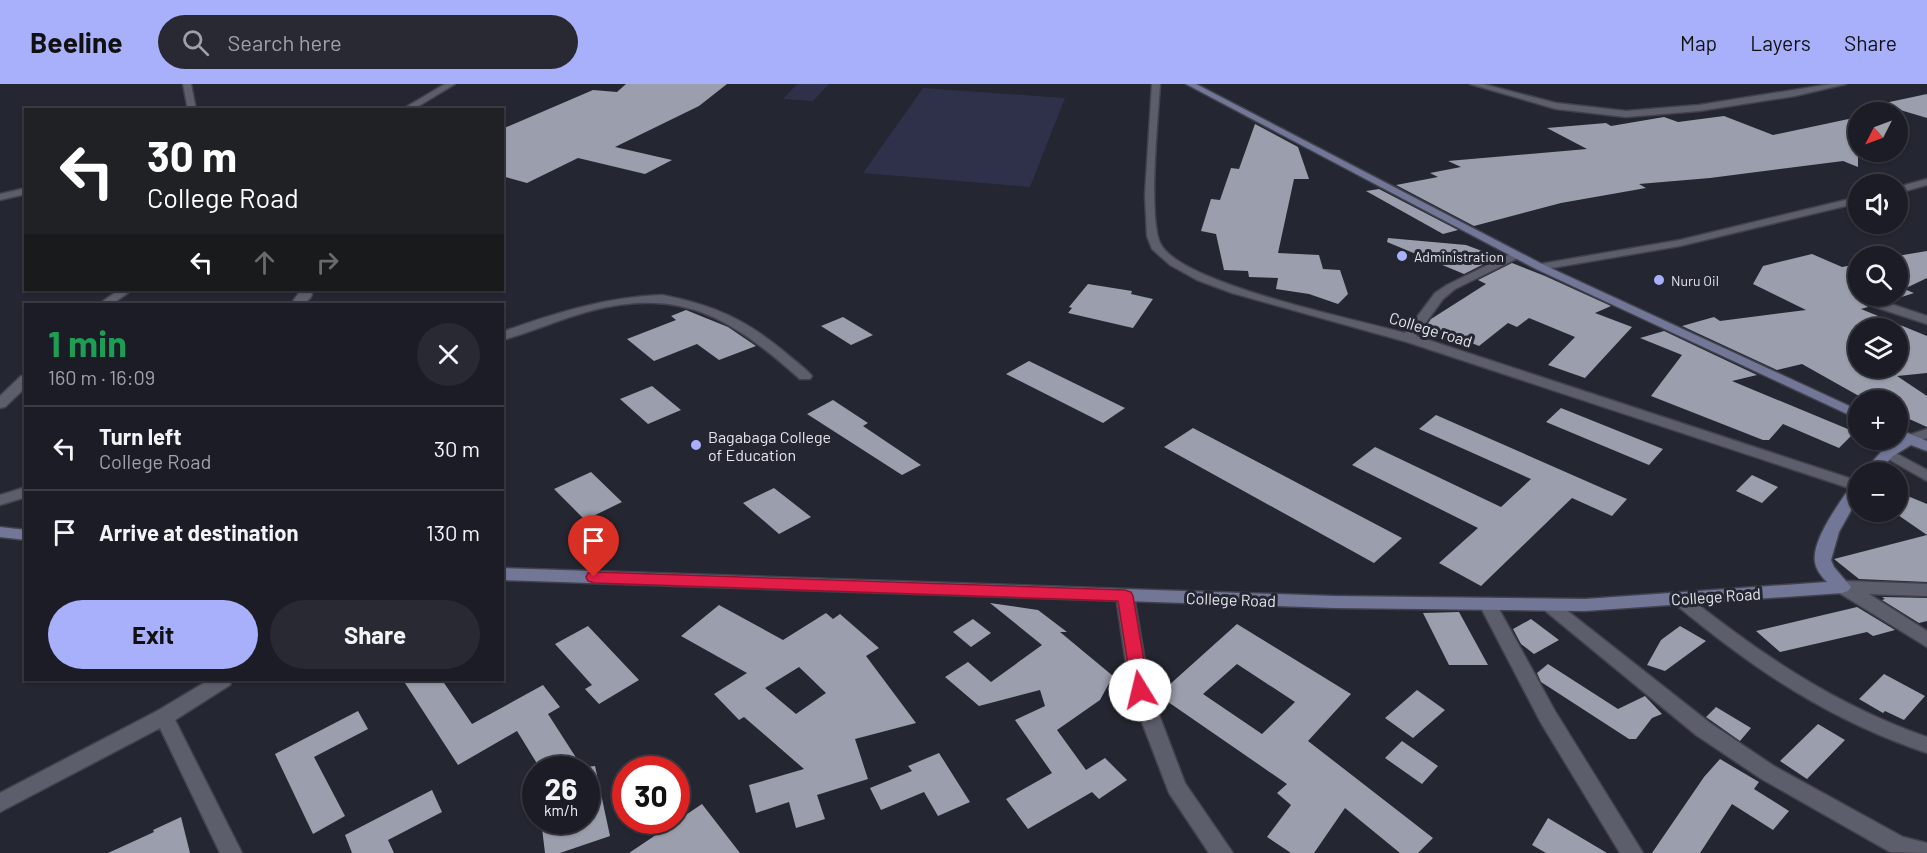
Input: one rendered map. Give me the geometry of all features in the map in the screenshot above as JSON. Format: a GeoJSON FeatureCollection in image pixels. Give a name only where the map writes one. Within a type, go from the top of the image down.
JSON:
{"type":"FeatureCollection","features":[{"type":"Feature","properties":{"kind":"street"},"geometry":{"type":"LineString","coordinates":[[187,84],[192,108]]}},
{"type":"Feature","properties":{"kind":"street"},"geometry":{"type":"LineString","coordinates":[[410,108],[451,84]]}},
{"type":"Feature","properties":{"kind":"street","name":"College road"},"geometry":{"type":"LineString","coordinates":[[1156,84],[1151,173],[1152,242],[1167,260],[1189,272],[1238,290],[1408,338],[1848,483]]}},
{"type":"Feature","properties":{"kind":"street"},"geometry":{"type":"LineString","coordinates":[[1190,84],[1540,267],[1848,410]]}},
{"type":"Feature","properties":{"kind":"street"},"geometry":{"type":"LineString","coordinates":[[1474,84],[1556,106],[1626,114],[1699,108],[1795,94],[1842,84]]}},
{"type":"Feature","properties":{"kind":"street"},"geometry":{"type":"LineString","coordinates":[[1908,187],[1927,182]]}},
{"type":"Feature","properties":{"kind":"street"},"geometry":{"type":"LineString","coordinates":[[0,196],[24,191]]}},
{"type":"Feature","properties":{"kind":"street"},"geometry":{"type":"LineString","coordinates":[[1540,267],[1680,243],[1848,202]]}},
{"type":"Feature","properties":{"kind":"street"},"geometry":{"type":"LineString","coordinates":[[1408,338],[1439,296],[1451,287],[1516,255]]}},
{"type":"Feature","properties":{"kind":"street"},"geometry":{"type":"LineString","coordinates":[[106,303],[124,291]]}},
{"type":"Feature","properties":{"kind":"street"},"geometry":{"type":"LineString","coordinates":[[298,303],[305,297],[307,291]]}},
{"type":"Feature","properties":{"kind":"street"},"geometry":{"type":"LineString","coordinates":[[504,335],[602,303],[636,298],[670,298],[696,303],[733,320],[765,341],[805,376]]}},
{"type":"Feature","properties":{"kind":"street"},"geometry":{"type":"LineString","coordinates":[[1885,306],[1927,320]]}},
{"type":"Feature","properties":{"kind":"street"},"geometry":{"type":"LineString","coordinates":[[0,404],[19,390]]}},
{"type":"Feature","properties":{"kind":"street"},"geometry":{"type":"LineString","coordinates":[[1908,435],[1927,433]]}},
{"type":"Feature","properties":{"kind":"street"},"geometry":{"type":"LineString","coordinates":[[1908,438],[1927,447]]}},
{"type":"Feature","properties":{"kind":"street"},"geometry":{"type":"LineString","coordinates":[[1879,462],[1891,450]]}},
{"type":"Feature","properties":{"kind":"street"},"geometry":{"type":"LineString","coordinates":[[1888,453],[1927,476]]}},
{"type":"Feature","properties":{"kind":"street"},"geometry":{"type":"LineString","coordinates":[[0,500],[24,493]]}},
{"type":"Feature","properties":{"kind":"street"},"geometry":{"type":"LineString","coordinates":[[1848,504],[1830,536],[1825,552],[1823,561],[1828,572],[1842,587],[1877,606],[1927,640]]}},
{"type":"Feature","properties":{"kind":"street"},"geometry":{"type":"LineString","coordinates":[[0,532],[24,535]]}},
{"type":"Feature","properties":{"kind":"street","name":"College Road"},"geometry":{"type":"LineString","coordinates":[[504,574],[1125,596],[1549,605],[1680,599],[1842,587]]}},
{"type":"Feature","properties":{"kind":"street"},"geometry":{"type":"LineString","coordinates":[[1842,587],[1927,590]]}},
{"type":"Feature","properties":{"kind":"street"},"geometry":{"type":"LineString","coordinates":[[1125,596],[1140,690],[1176,787],[1222,853]]}},
{"type":"Feature","properties":{"kind":"street"},"geometry":{"type":"LineString","coordinates":[[1680,599],[1730,641],[1834,707],[1872,726],[1927,745]]}},
{"type":"Feature","properties":{"kind":"street"},"geometry":{"type":"LineString","coordinates":[[1488,604],[1548,717],[1632,853]]}},
{"type":"Feature","properties":{"kind":"street"},"geometry":{"type":"LineString","coordinates":[[1549,605],[1703,729],[1767,772],[1898,845],[1927,853]]}},
{"type":"Feature","properties":{"kind":"street"},"geometry":{"type":"LineString","coordinates":[[0,803],[164,717],[221,681]]}},
{"type":"Feature","properties":{"kind":"street"},"geometry":{"type":"LineString","coordinates":[[164,717],[231,853]]}},
{"type":"Feature","properties":{"kind":"shaded area"},"geometry":{"type":"Polygon","coordinates":[[[797,84],[829,84],[813,101],[783,99],[797,84]]]}},
{"type":"Feature","properties":{"kind":"shaded area"},"geometry":{"type":"Polygon","coordinates":[[[923,88],[1065,98],[1030,187],[863,173],[923,88]]]}},
{"type":"Feature","properties":{"kind":"building"},"geometry":{"type":"Polygon","coordinates":[[[626,84],[727,84],[699,106],[615,147],[672,160],[645,174],[578,158],[527,183],[504,177],[504,128],[593,90],[617,92],[626,84]]]}},
{"type":"Feature","properties":{"kind":"building"},"geometry":{"type":"Polygon","coordinates":[[[1927,94],[1927,118],[1908,112],[1908,102],[1889,102],[1927,94]]]}},
{"type":"Feature","properties":{"kind":"building"},"geometry":{"type":"Polygon","coordinates":[[[1724,116],[1773,135],[1848,119],[1848,162],[1858,162],[1858,167],[1843,161],[1710,178],[1639,184],[1646,188],[1561,203],[1474,226],[1396,185],[1438,177],[1430,173],[1461,167],[1448,161],[1587,149],[1547,128],[1606,123],[1611,126],[1664,117],[1678,122],[1724,116]]]}},
{"type":"Feature","properties":{"kind":"building"},"geometry":{"type":"Polygon","coordinates":[[[1255,124],[1298,147],[1309,179],[1294,179],[1278,253],[1319,255],[1323,269],[1340,270],[1348,294],[1338,304],[1309,294],[1276,289],[1278,278],[1249,277],[1248,271],[1224,270],[1216,234],[1201,231],[1211,199],[1220,200],[1231,168],[1239,169],[1255,124]]]}},
{"type":"Feature","properties":{"kind":"building"},"geometry":{"type":"Polygon","coordinates":[[[1379,189],[1458,230],[1443,234],[1366,191],[1379,189]]]}},
{"type":"Feature","properties":{"kind":"building"},"geometry":{"type":"Polygon","coordinates":[[[1388,238],[1466,245],[1498,257],[1464,274],[1387,242],[1388,238]]]}},
{"type":"Feature","properties":{"kind":"building"},"geometry":{"type":"Polygon","coordinates":[[[1927,251],[1927,278],[1908,287],[1908,254],[1927,251]]]}},
{"type":"Feature","properties":{"kind":"building"},"geometry":{"type":"Polygon","coordinates":[[[1812,254],[1842,267],[1848,266],[1848,306],[1867,306],[1861,309],[1883,318],[1848,318],[1848,378],[1900,378],[1927,396],[1927,427],[1908,418],[1908,390],[1848,390],[1802,364],[1777,370],[1682,326],[1714,317],[1720,321],[1806,310],[1753,284],[1763,266],[1812,254]]]}},
{"type":"Feature","properties":{"kind":"building"},"geometry":{"type":"Polygon","coordinates":[[[1512,263],[1611,306],[1595,313],[1632,327],[1585,378],[1548,365],[1575,337],[1529,318],[1517,327],[1508,323],[1479,346],[1427,325],[1431,319],[1486,284],[1478,280],[1512,263]]]}},
{"type":"Feature","properties":{"kind":"building"},"geometry":{"type":"Polygon","coordinates":[[[1088,284],[1132,291],[1131,294],[1153,299],[1133,328],[1068,313],[1072,308],[1069,307],[1088,284]]]}},
{"type":"Feature","properties":{"kind":"building"},"geometry":{"type":"Polygon","coordinates":[[[686,310],[728,327],[756,346],[719,360],[697,344],[654,361],[627,339],[676,320],[671,316],[686,310]]]}},
{"type":"Feature","properties":{"kind":"building"},"geometry":{"type":"Polygon","coordinates":[[[843,317],[873,335],[851,345],[821,326],[843,317]]]}},
{"type":"Feature","properties":{"kind":"building"},"geometry":{"type":"Polygon","coordinates":[[[1908,328],[1927,336],[1927,373],[1908,375],[1908,328]]]}},
{"type":"Feature","properties":{"kind":"building"},"geometry":{"type":"Polygon","coordinates":[[[1664,331],[1757,375],[1732,381],[1848,429],[1848,439],[1839,448],[1783,424],[1769,440],[1763,440],[1651,396],[1682,355],[1640,338],[1664,331]]]}},
{"type":"Feature","properties":{"kind":"building"},"geometry":{"type":"Polygon","coordinates":[[[1029,361],[1125,408],[1103,423],[1006,374],[1029,361]]]}},
{"type":"Feature","properties":{"kind":"building"},"geometry":{"type":"Polygon","coordinates":[[[652,386],[681,410],[648,424],[620,399],[652,386]]]}},
{"type":"Feature","properties":{"kind":"building"},"geometry":{"type":"Polygon","coordinates":[[[833,400],[868,423],[863,426],[921,465],[902,475],[807,414],[833,400]]]}},
{"type":"Feature","properties":{"kind":"building"},"geometry":{"type":"Polygon","coordinates":[[[1561,408],[1663,449],[1649,465],[1546,422],[1561,408]]]}},
{"type":"Feature","properties":{"kind":"building"},"geometry":{"type":"Polygon","coordinates":[[[1436,415],[1627,499],[1612,516],[1572,498],[1481,586],[1439,563],[1478,528],[1352,465],[1375,447],[1501,507],[1531,479],[1419,429],[1436,415]]]}},
{"type":"Feature","properties":{"kind":"building"},"geometry":{"type":"Polygon","coordinates":[[[1193,428],[1402,538],[1374,563],[1164,447],[1193,428]]]}},
{"type":"Feature","properties":{"kind":"building"},"geometry":{"type":"Polygon","coordinates":[[[591,472],[622,502],[585,520],[554,489],[591,472]]]}},
{"type":"Feature","properties":{"kind":"building"},"geometry":{"type":"Polygon","coordinates":[[[1752,475],[1778,487],[1762,503],[1736,491],[1752,475]]]}},
{"type":"Feature","properties":{"kind":"building"},"geometry":{"type":"Polygon","coordinates":[[[774,488],[811,517],[779,534],[743,503],[774,488]]]}},
{"type":"Feature","properties":{"kind":"building"},"geometry":{"type":"Polygon","coordinates":[[[1908,496],[1927,504],[1927,535],[1908,522],[1908,496]]]}},
{"type":"Feature","properties":{"kind":"building"},"geometry":{"type":"Polygon","coordinates":[[[1927,535],[1927,582],[1859,579],[1834,559],[1927,535]]]}},
{"type":"Feature","properties":{"kind":"building"},"geometry":{"type":"Polygon","coordinates":[[[1882,597],[1927,598],[1927,621],[1919,623],[1882,600],[1885,599],[1882,597]]]}},
{"type":"Feature","properties":{"kind":"building"},"geometry":{"type":"Polygon","coordinates":[[[990,603],[1038,610],[1067,632],[1060,632],[1113,676],[1100,700],[1057,730],[1086,770],[1105,758],[1127,780],[1099,799],[1092,792],[1028,829],[1006,799],[1052,773],[1015,720],[1045,706],[1040,690],[979,706],[945,677],[968,662],[991,682],[1042,645],[990,603]]]}},
{"type":"Feature","properties":{"kind":"building"},"geometry":{"type":"Polygon","coordinates":[[[719,605],[783,640],[826,613],[833,619],[840,614],[879,648],[866,656],[916,723],[855,739],[868,779],[817,795],[825,819],[796,828],[789,802],[756,813],[749,785],[804,769],[744,717],[739,720],[714,694],[747,673],[681,636],[719,605]],[[799,667],[765,688],[796,714],[826,693],[799,667]]]}},
{"type":"Feature","properties":{"kind":"building"},"geometry":{"type":"Polygon","coordinates":[[[1857,607],[1895,630],[1873,636],[1867,632],[1780,652],[1756,631],[1857,607]]]}},
{"type":"Feature","properties":{"kind":"building"},"geometry":{"type":"Polygon","coordinates":[[[1459,612],[1488,665],[1449,665],[1423,613],[1459,612]]]}},
{"type":"Feature","properties":{"kind":"building"},"geometry":{"type":"Polygon","coordinates":[[[973,619],[991,633],[971,647],[953,632],[973,619]]]}},
{"type":"Feature","properties":{"kind":"building"},"geometry":{"type":"Polygon","coordinates":[[[1531,619],[1559,640],[1534,654],[1521,644],[1513,629],[1531,619]]]}},
{"type":"Feature","properties":{"kind":"building"},"geometry":{"type":"Polygon","coordinates":[[[1237,624],[1351,694],[1308,741],[1433,838],[1418,853],[1400,853],[1345,808],[1314,853],[1291,853],[1267,837],[1291,805],[1277,793],[1287,784],[1158,695],[1237,624]],[[1237,664],[1203,694],[1262,734],[1295,702],[1237,664]]]}},
{"type":"Feature","properties":{"kind":"building"},"geometry":{"type":"Polygon","coordinates":[[[588,626],[639,680],[599,704],[585,689],[592,685],[555,644],[588,626]]]}},
{"type":"Feature","properties":{"kind":"building"},"geometry":{"type":"Polygon","coordinates":[[[1680,626],[1706,641],[1665,671],[1647,665],[1661,640],[1680,626]]]}},
{"type":"Feature","properties":{"kind":"building"},"geometry":{"type":"Polygon","coordinates":[[[1548,664],[1618,709],[1645,696],[1662,714],[1652,718],[1636,739],[1629,739],[1541,682],[1537,673],[1548,664]]]}},
{"type":"Feature","properties":{"kind":"building"},"geometry":{"type":"Polygon","coordinates":[[[1884,674],[1925,696],[1904,720],[1885,711],[1883,713],[1859,699],[1884,674]]]}},
{"type":"Feature","properties":{"kind":"building"},"geometry":{"type":"Polygon","coordinates":[[[404,681],[443,681],[472,724],[543,685],[560,707],[548,714],[575,756],[532,756],[517,731],[458,765],[404,681]]]}},
{"type":"Feature","properties":{"kind":"building"},"geometry":{"type":"Polygon","coordinates":[[[1417,690],[1445,710],[1413,738],[1385,718],[1417,690]]]}},
{"type":"Feature","properties":{"kind":"building"},"geometry":{"type":"Polygon","coordinates":[[[1716,707],[1751,728],[1740,741],[1706,717],[1716,707]]]}},
{"type":"Feature","properties":{"kind":"building"},"geometry":{"type":"Polygon","coordinates":[[[358,711],[368,729],[314,757],[345,816],[313,834],[275,754],[358,711]]]}},
{"type":"Feature","properties":{"kind":"building"},"geometry":{"type":"Polygon","coordinates":[[[1818,724],[1845,740],[1807,779],[1780,761],[1818,724]]]}},
{"type":"Feature","properties":{"kind":"building"},"geometry":{"type":"Polygon","coordinates":[[[1402,741],[1438,766],[1422,784],[1385,758],[1402,741]]]}},
{"type":"Feature","properties":{"kind":"building"},"geometry":{"type":"Polygon","coordinates":[[[939,753],[970,802],[938,816],[924,792],[881,810],[870,788],[912,771],[908,766],[939,753]]]}},
{"type":"Feature","properties":{"kind":"building"},"geometry":{"type":"Polygon","coordinates":[[[1720,759],[1759,782],[1754,789],[1789,811],[1773,830],[1732,804],[1700,853],[1652,853],[1704,777],[1720,759]]]}},
{"type":"Feature","properties":{"kind":"building"},"geometry":{"type":"Polygon","coordinates":[[[600,789],[610,836],[560,853],[545,853],[543,834],[600,834],[600,789]]]}},
{"type":"Feature","properties":{"kind":"building"},"geometry":{"type":"Polygon","coordinates":[[[432,790],[442,812],[388,840],[394,853],[352,853],[345,835],[432,790]]]}},
{"type":"Feature","properties":{"kind":"building"},"geometry":{"type":"Polygon","coordinates":[[[702,804],[740,853],[629,853],[657,834],[690,834],[690,812],[702,804]]]}},
{"type":"Feature","properties":{"kind":"building"},"geometry":{"type":"Polygon","coordinates":[[[181,817],[190,853],[108,853],[154,832],[153,830],[181,817]]]}},
{"type":"Feature","properties":{"kind":"building"},"geometry":{"type":"Polygon","coordinates":[[[1548,818],[1607,853],[1546,853],[1532,845],[1548,818]]]}},
{"type":"Feature","properties":{"kind":"place","name":"Administration"},"geometry":{"type":"Point","coordinates":[1402,256]}},
{"type":"Feature","properties":{"kind":"place","name":"Nuru Oil"},"geometry":{"type":"Point","coordinates":[1659,280]}},
{"type":"Feature","properties":{"kind":"place","name":"Bagabaga College of Education"},"geometry":{"type":"Point","coordinates":[696,445]}},
{"type":"Feature","properties":{"kind":"route"},"geometry":{"type":"LineString","coordinates":[[594,577],[1125,596],[1140,690]]}}]}
